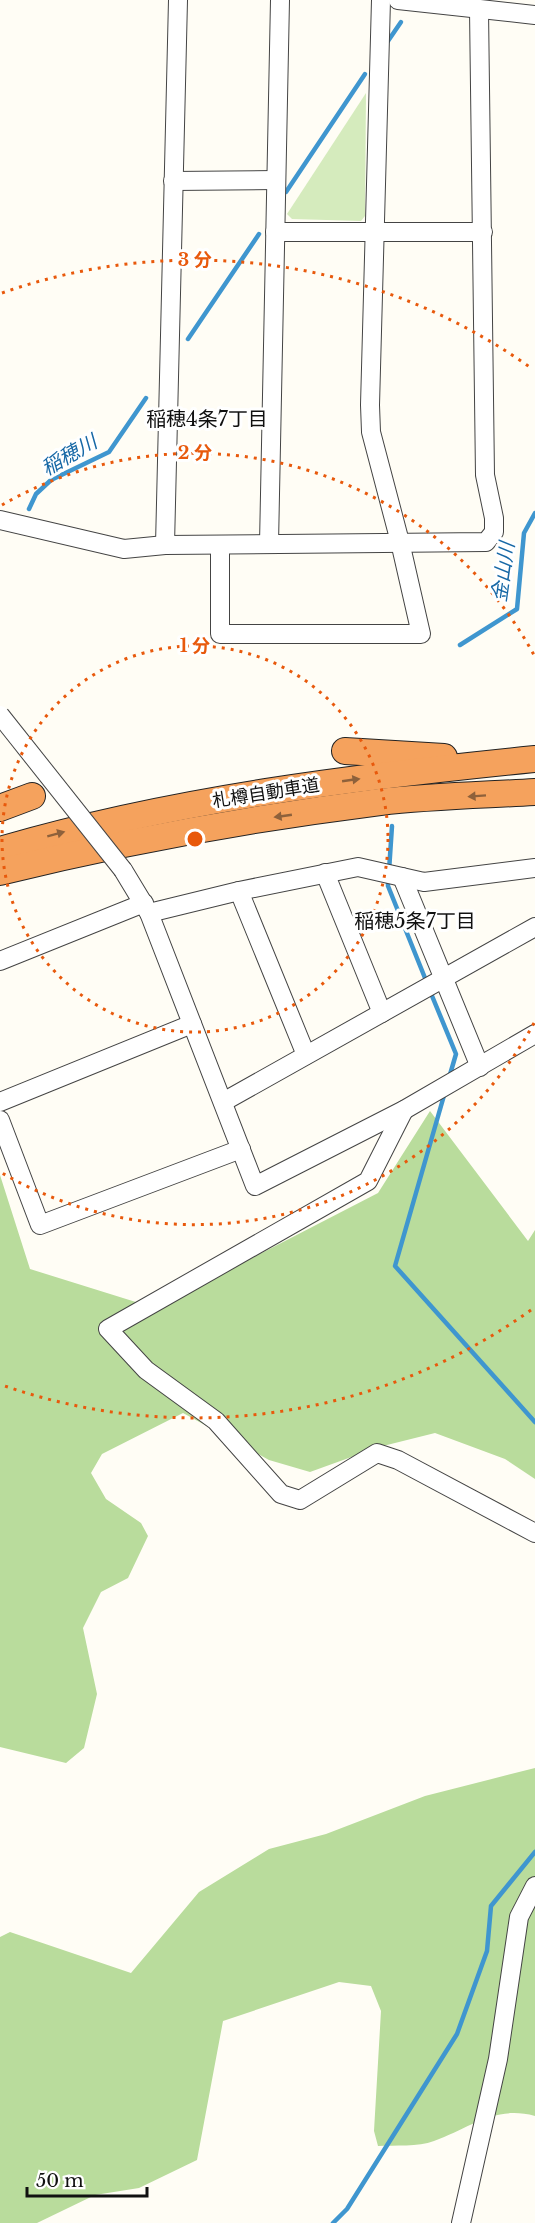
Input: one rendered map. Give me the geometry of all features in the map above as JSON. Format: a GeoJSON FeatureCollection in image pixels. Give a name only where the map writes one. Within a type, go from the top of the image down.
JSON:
{"type":"FeatureCollection","features":[{"type":"Feature","properties":{"kind":"highway"},"geometry":{"type":"LineString","coordinates":[[345,751],[506,762]]}},
{"type":"Feature","properties":{"kind":"highway","name":"札樽自動車道"},"geometry":{"type":"LineString","coordinates":[[0,849],[60,832],[242,795],[373,777],[535,759]]}},
{"type":"Feature","properties":{"kind":"highway","name":"札樽自動車道"},"geometry":{"type":"LineString","coordinates":[[0,872],[70,855],[250,821],[382,802],[535,792]]}},
{"type":"Feature","properties":{"kind":"highway"},"geometry":{"type":"LineString","coordinates":[[0,808],[32,796]]}},
{"type":"Feature","properties":{"kind":"street"},"geometry":{"type":"LineString","coordinates":[[165,545],[178,0]]}},
{"type":"Feature","properties":{"kind":"street"},"geometry":{"type":"LineString","coordinates":[[269,544],[280,0]]}},
{"type":"Feature","properties":{"kind":"street"},"geometry":{"type":"LineString","coordinates":[[220,545],[220,634],[422,634],[371,432],[381,0]]}},
{"type":"Feature","properties":{"kind":"street"},"geometry":{"type":"LineString","coordinates":[[398,0],[535,15]]}},
{"type":"Feature","properties":{"kind":"street"},"geometry":{"type":"LineString","coordinates":[[0,520],[124,549],[165,545],[486,542],[494,532],[494,518],[485,475],[480,10]]}},
{"type":"Feature","properties":{"kind":"street"},"geometry":{"type":"LineString","coordinates":[[173,181],[276,180]]}},
{"type":"Feature","properties":{"kind":"street"},"geometry":{"type":"LineString","coordinates":[[275,232],[483,232]]}},
{"type":"Feature","properties":{"kind":"street"},"geometry":{"type":"LineString","coordinates":[[0,715],[123,870],[147,908],[255,1186],[404,1110],[535,1034]]}},
{"type":"Feature","properties":{"kind":"street"},"geometry":{"type":"LineString","coordinates":[[0,961],[147,908],[358,867],[424,882],[535,868]]}},
{"type":"Feature","properties":{"kind":"street"},"geometry":{"type":"LineString","coordinates":[[325,873],[381,1013]]}},
{"type":"Feature","properties":{"kind":"street"},"geometry":{"type":"LineString","coordinates":[[401,877],[440,979],[480,1067]]}},
{"type":"Feature","properties":{"kind":"street"},"geometry":{"type":"LineString","coordinates":[[239,891],[306,1055]]}},
{"type":"Feature","properties":{"kind":"street"},"geometry":{"type":"LineString","coordinates":[[223,1102],[535,927]]}},
{"type":"Feature","properties":{"kind":"street"},"geometry":{"type":"LineString","coordinates":[[0,1102],[192,1024]]}},
{"type":"Feature","properties":{"kind":"street"},"geometry":{"type":"LineString","coordinates":[[404,1110],[368,1181],[108,1329],[146,1371],[216,1421],[281,1494],[300,1500],[377,1453],[398,1460],[535,1533]]}},
{"type":"Feature","properties":{"kind":"street"},"geometry":{"type":"LineString","coordinates":[[0,1120],[40,1225],[241,1149]]}},
{"type":"Feature","properties":{"kind":"street"},"geometry":{"type":"LineString","coordinates":[[460,2223],[498,2059],[519,1917],[535,1886]]}},
{"type":"Feature","properties":{"kind":"green space"},"geometry":{"type":"Polygon","coordinates":[[[366,93],[365,216],[361,221],[292,219],[287,214],[366,93]]]}},
{"type":"Feature","properties":{"kind":"green space"},"geometry":{"type":"Polygon","coordinates":[[[430,1111],[528,1241],[535,1230],[535,1479],[505,1459],[435,1433],[379,1447],[310,1472],[269,1460],[183,1413],[102,1454],[91,1473],[106,1499],[141,1523],[148,1536],[128,1578],[101,1592],[83,1628],[97,1694],[84,1748],[66,1763],[0,1747],[0,1175],[30,1269],[155,1308],[378,1193],[430,1111]]]}},
{"type":"Feature","properties":{"kind":"green space"},"geometry":{"type":"Polygon","coordinates":[[[535,1768],[535,2116],[507,2113],[483,2120],[428,2143],[378,2146],[374,2131],[381,2011],[371,1986],[339,1982],[223,2021],[197,2160],[139,2188],[95,2195],[37,2223],[0,2223],[0,1937],[10,1932],[131,1973],[199,1892],[269,1849],[326,1834],[425,1796],[535,1768]]]}},
{"type":"Feature","properties":{"kind":"waterway","name":"稲穂川"},"geometry":{"type":"LineString","coordinates":[[388,41],[401,22]]}},
{"type":"Feature","properties":{"kind":"waterway","name":"稲穂川"},"geometry":{"type":"LineString","coordinates":[[286,192],[365,74]]}},
{"type":"Feature","properties":{"kind":"waterway","name":"稲穂川"},"geometry":{"type":"LineString","coordinates":[[188,339],[259,234]]}},
{"type":"Feature","properties":{"kind":"waterway","name":"稲穂川"},"geometry":{"type":"LineString","coordinates":[[29,509],[36,494],[51,480],[109,452],[146,398]]}},
{"type":"Feature","properties":{"kind":"waterway","name":"金山川"},"geometry":{"type":"LineString","coordinates":[[460,645],[517,609],[524,533],[535,513]]}},
{"type":"Feature","properties":{"kind":"waterway","name":"金山川"},"geometry":{"type":"LineString","coordinates":[[389,871],[392,826]]}},
{"type":"Feature","properties":{"kind":"waterway"},"geometry":{"type":"LineString","coordinates":[[388,879],[388,886],[427,983]]}},
{"type":"Feature","properties":{"kind":"waterway"},"geometry":{"type":"LineString","coordinates":[[430,991],[456,1054],[449,1078]]}},
{"type":"Feature","properties":{"kind":"waterway"},"geometry":{"type":"LineString","coordinates":[[445,1092],[395,1266],[535,1422]]}},
{"type":"Feature","properties":{"kind":"waterway"},"geometry":{"type":"LineString","coordinates":[[333,2223],[347,2209],[457,2034],[487,1951],[491,1906],[535,1852]]}},
{"type":"Feature","properties":{"kind":"district","name":"稲穂4条7丁目"},"geometry":{"type":"Point","coordinates":[207,419]}},
{"type":"Feature","properties":{"kind":"district","name":"稲穂5条7丁目"},"geometry":{"type":"Point","coordinates":[415,921]}}]}
